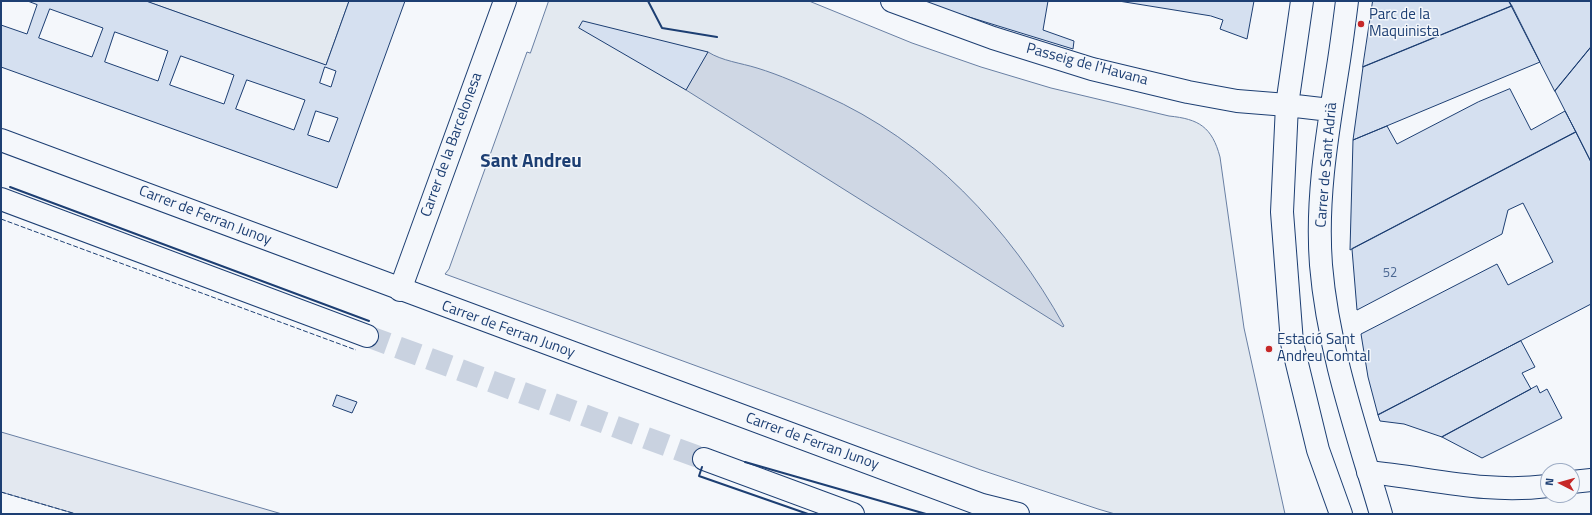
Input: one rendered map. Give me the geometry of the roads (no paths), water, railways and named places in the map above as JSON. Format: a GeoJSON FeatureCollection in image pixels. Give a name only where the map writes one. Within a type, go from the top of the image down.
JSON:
{"type":"FeatureCollection","features":[{"type":"Feature","properties":{"kind":"main road","name":"Carrer de la Barcelonesa"},"geometry":{"type":"LineString","coordinates":[[400,290],[505,1]]}},
{"type":"Feature","properties":{"kind":"main road","name":"Passeig de l'Havana"},"geometry":{"type":"LineString","coordinates":[[892,1],[993,38],[1078,65],[1188,92],[1236,101],[1330,110]]}},
{"type":"Feature","properties":{"kind":"main road"},"geometry":{"type":"LineString","coordinates":[[1302,1],[1287,105],[1282,212],[1292,343],[1318,450],[1341,514]]}},
{"type":"Feature","properties":{"kind":"main road","name":"Carrer de Sant Adrià"},"geometry":{"type":"LineString","coordinates":[[1347,1],[1330,110],[1320,209],[1321,265],[1330,327],[1368,472],[1381,514]]}},
{"type":"Feature","properties":{"kind":"main road","name":"Carrer de Ferran Junoy"},"geometry":{"type":"LineString","coordinates":[[1,140],[400,290],[982,505],[1018,514]]}},
{"type":"Feature","properties":{"kind":"main road"},"geometry":{"type":"LineString","coordinates":[[1,199],[367,336]]}},
{"type":"Feature","properties":{"kind":"main road"},"geometry":{"type":"LineString","coordinates":[[704,459],[853,514]]}},
{"type":"Feature","properties":{"kind":"main road"},"geometry":{"type":"LineString","coordinates":[[1368,472],[1449,485],[1485,488],[1540,486]]}},
{"type":"Feature","properties":{"kind":"main road"},"geometry":{"type":"LineString","coordinates":[[1580,481],[1591,480]]}},
{"type":"Feature","properties":{"kind":"tunnel"},"geometry":{"type":"LineString","coordinates":[[367,336],[704,459]]}},
{"type":"Feature","properties":{"kind":"place","name":"Parc de la Maquinista"},"geometry":{"type":"Point","coordinates":[1361,24]}},
{"type":"Feature","properties":{"kind":"place","name":"Estació Sant Andreu Comtal"},"geometry":{"type":"Point","coordinates":[1269,349]}},
{"type":"Feature","properties":{"kind":"district","name":"Sant Andreu"},"geometry":{"type":"Point","coordinates":[531,162]}}]}
